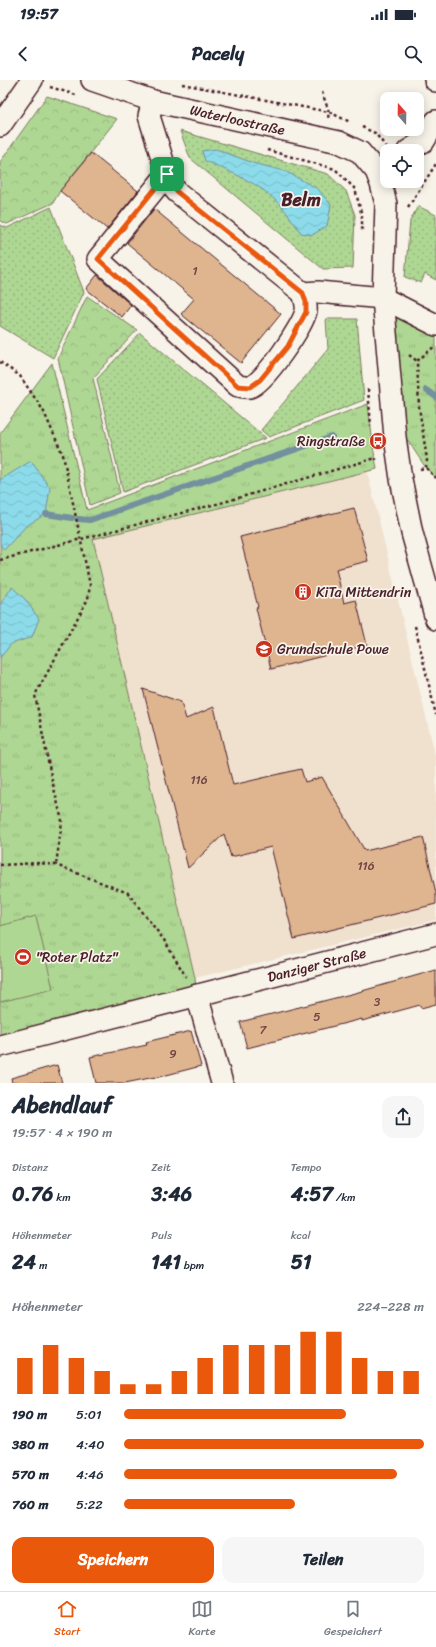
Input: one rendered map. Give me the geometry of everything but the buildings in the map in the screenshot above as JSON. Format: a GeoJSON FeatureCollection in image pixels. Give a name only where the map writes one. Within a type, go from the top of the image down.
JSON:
{"type":"FeatureCollection","features":[{"type":"Feature","properties":{"kind":"street"},"geometry":{"type":"LineString","coordinates":[[0,126],[32,80]]}},
{"type":"Feature","properties":{"kind":"street","name":"Waterloostraße"},"geometry":{"type":"LineString","coordinates":[[92,80],[153,101],[339,142],[360,152],[380,166]]}},
{"type":"Feature","properties":{"kind":"street"},"geometry":{"type":"LineString","coordinates":[[153,101],[149,116],[172,186],[177,192],[303,293],[306,302],[306,312],[288,346],[260,380],[250,387],[238,386],[98,259],[167,174]]}},
{"type":"Feature","properties":{"kind":"street"},"geometry":{"type":"LineString","coordinates":[[419,144],[424,141],[436,121]]}},
{"type":"Feature","properties":{"kind":"street"},"geometry":{"type":"LineString","coordinates":[[382,188],[386,204],[383,298],[392,416],[401,479],[412,533],[436,619]]}},
{"type":"Feature","properties":{"kind":"street"},"geometry":{"type":"LineString","coordinates":[[303,293],[318,292],[383,298],[436,325]]}},
{"type":"Feature","properties":{"kind":"street","name":"Danziger Straße"},"geometry":{"type":"LineString","coordinates":[[0,1046],[436,934]]}},
{"type":"Feature","properties":{"kind":"street"},"geometry":{"type":"LineString","coordinates":[[197,995],[222,1083]]}},
{"type":"Feature","properties":{"kind":"path"},"geometry":{"type":"LineString","coordinates":[[406,211],[436,164]]}},
{"type":"Feature","properties":{"kind":"path"},"geometry":{"type":"LineString","coordinates":[[355,189],[362,216],[362,240]]}},
{"type":"Feature","properties":{"kind":"path"},"geometry":{"type":"LineString","coordinates":[[426,468],[427,460],[419,407],[417,361],[436,346]]}},
{"type":"Feature","properties":{"kind":"path"},"geometry":{"type":"LineString","coordinates":[[0,362],[20,376],[43,410],[63,455],[69,478],[90,586],[88,599],[35,695],[51,776],[62,821],[56,865]]}},
{"type":"Feature","properties":{"kind":"path"},"geometry":{"type":"LineString","coordinates":[[0,560],[224,502],[376,458],[377,463]]}},
{"type":"Feature","properties":{"kind":"path"},"geometry":{"type":"LineString","coordinates":[[0,865],[39,863],[56,865],[128,893],[164,940],[197,995]]}},
{"type":"Feature","properties":{"kind":"shaded area","name":"Grundschule Powe"},"geometry":{"type":"Polygon","coordinates":[[[367,471],[436,759],[436,920],[195,978],[93,539],[367,471]]]}},
{"type":"Feature","properties":{"kind":"green space"},"geometry":{"type":"Polygon","coordinates":[[[47,96],[117,119],[60,191],[53,203],[7,224],[0,221],[0,162],[47,96]]]}},
{"type":"Feature","properties":{"kind":"green space"},"geometry":{"type":"Polygon","coordinates":[[[180,131],[328,174],[346,191],[355,215],[353,268],[323,269],[190,158],[180,131]]]}},
{"type":"Feature","properties":{"kind":"green space"},"geometry":{"type":"Polygon","coordinates":[[[418,206],[436,215],[436,280],[425,274],[421,283],[405,277],[410,221],[418,206]]]}},
{"type":"Feature","properties":{"kind":"green space"},"geometry":{"type":"Polygon","coordinates":[[[51,207],[84,292],[53,358],[0,326],[0,225],[7,228],[51,207]]]}},
{"type":"Feature","properties":{"kind":"green space"},"geometry":{"type":"Polygon","coordinates":[[[87,296],[137,330],[93,378],[120,493],[90,505],[58,358],[87,296]]]}},
{"type":"Feature","properties":{"kind":"green space"},"geometry":{"type":"Polygon","coordinates":[[[397,305],[436,325],[436,478],[426,468],[392,417],[387,359],[397,305]]]}},
{"type":"Feature","properties":{"kind":"green space"},"geometry":{"type":"Polygon","coordinates":[[[326,319],[357,319],[364,400],[269,437],[261,430],[328,349],[326,319]]]}},
{"type":"Feature","properties":{"kind":"green space"},"geometry":{"type":"Polygon","coordinates":[[[140,333],[266,438],[123,492],[97,379],[140,333]]]}},
{"type":"Feature","properties":{"kind":"green space"},"geometry":{"type":"Polygon","coordinates":[[[52,363],[87,510],[368,404],[377,469],[93,539],[195,978],[197,995],[0,1046],[0,433],[52,363]]]}},
{"type":"Feature","properties":{"kind":"green space","name":"\"Roter Platz\""},"geometry":{"type":"Polygon","coordinates":[[[36,916],[53,989],[0,1002],[0,926],[36,916]]]}},
{"type":"Feature","properties":{"kind":"water"},"geometry":{"type":"Polygon","coordinates":[[[216,149],[253,163],[285,171],[318,189],[331,205],[327,226],[312,235],[301,233],[283,208],[264,190],[235,174],[205,161],[202,151],[216,149]]]}},
{"type":"Feature","properties":{"kind":"water"},"geometry":{"type":"Polygon","coordinates":[[[31,461],[50,488],[46,514],[26,526],[4,550],[0,544],[0,480],[31,461]]]}},
{"type":"Feature","properties":{"kind":"water"},"geometry":{"type":"Polygon","coordinates":[[[12,587],[25,599],[39,619],[32,637],[11,644],[0,658],[0,605],[12,587]]]}},
{"type":"Feature","properties":{"kind":"waterway"},"geometry":{"type":"LineString","coordinates":[[426,390],[436,397]]}},
{"type":"Feature","properties":{"kind":"waterway"},"geometry":{"type":"LineString","coordinates":[[78,519],[90,520],[332,437]]}},
{"type":"Feature","properties":{"kind":"waterway"},"geometry":{"type":"LineString","coordinates":[[46,514],[72,518]]}},
{"type":"Feature","properties":{"kind":"place","name":"Ringstraße"},"geometry":{"type":"Point","coordinates":[378,441]}},
{"type":"Feature","properties":{"kind":"place","name":"KiTa Mittendrin"},"geometry":{"type":"Point","coordinates":[303,592]}},
{"type":"Feature","properties":{"kind":"place","name":"Grundschule Powe"},"geometry":{"type":"Point","coordinates":[264,649]}},
{"type":"Feature","properties":{"kind":"place","name":"\"Roter Platz\""},"geometry":{"type":"Point","coordinates":[23,957]}},
{"type":"Feature","properties":{"kind":"district","name":"Belm"},"geometry":{"type":"Point","coordinates":[301,200]}},
{"type":"Feature","properties":{"kind":"route"},"geometry":{"type":"LineString","coordinates":[[167,174],[172,186],[177,192],[303,293],[306,302],[306,312],[288,346],[260,380],[250,387],[238,386],[98,259],[167,174]]}}]}
